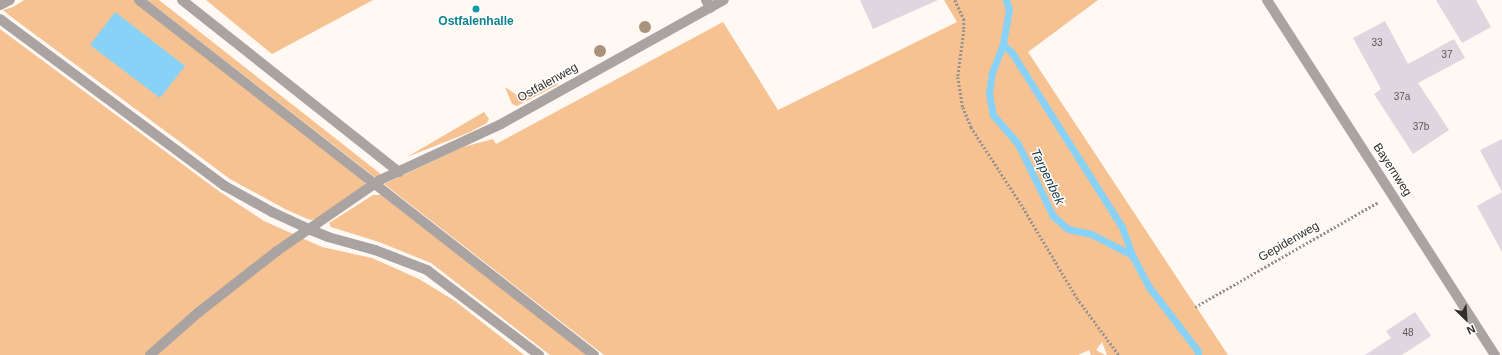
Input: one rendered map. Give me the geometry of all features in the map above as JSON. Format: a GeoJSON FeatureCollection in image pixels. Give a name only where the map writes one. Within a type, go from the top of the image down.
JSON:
{"type":"FeatureCollection","features":[{"type":"Feature","properties":{"kind":"street"},"geometry":{"type":"LineString","coordinates":[[0,5],[10,0]]}},
{"type":"Feature","properties":{"kind":"street"},"geometry":{"type":"LineString","coordinates":[[139,0],[377,182],[594,355]]}},
{"type":"Feature","properties":{"kind":"street"},"geometry":{"type":"LineString","coordinates":[[182,0],[399,172]]}},
{"type":"Feature","properties":{"kind":"street","name":"Ostfalenweg"},"geometry":{"type":"LineString","coordinates":[[150,355],[211,303],[277,251],[311,230],[377,182],[501,124],[708,4],[724,0]]}},
{"type":"Feature","properties":{"kind":"street","name":"Bayernweg"},"geometry":{"type":"LineString","coordinates":[[1267,0],[1495,355]]}},
{"type":"Feature","properties":{"kind":"street"},"geometry":{"type":"LineString","coordinates":[[0,19],[225,186],[272,212],[311,230],[328,237],[376,250],[427,270],[539,355]]}},
{"type":"Feature","properties":{"kind":"path"},"geometry":{"type":"LineString","coordinates":[[955,0],[964,19],[958,76],[963,107],[971,127],[1021,204],[1077,298],[1120,355]]}},
{"type":"Feature","properties":{"kind":"path","name":"Gepidenweg"},"geometry":{"type":"LineString","coordinates":[[1195,307],[1392,194]]}},
{"type":"Feature","properties":{"kind":"shaded area"},"geometry":{"type":"Polygon","coordinates":[[[24,0],[134,0],[366,181],[365,185],[316,219],[310,220],[287,210],[230,179],[3,10],[13,7],[24,0]]]}},
{"type":"Feature","properties":{"kind":"shaded area"},"geometry":{"type":"Polygon","coordinates":[[[147,0],[159,0],[382,175],[376,178],[147,0]]]}},
{"type":"Feature","properties":{"kind":"shaded area"},"geometry":{"type":"Polygon","coordinates":[[[206,0],[373,0],[272,54],[206,0]]]}},
{"type":"Feature","properties":{"kind":"shaded area"},"geometry":{"type":"Polygon","coordinates":[[[944,0],[1098,0],[1028,52],[1228,355],[1107,355],[1102,342],[1096,350],[1105,355],[1091,355],[1089,350],[1078,355],[604,355],[384,184],[463,147],[493,139],[496,144],[723,22],[778,110],[957,22],[944,0]]]}},
{"type":"Feature","properties":{"kind":"shaded area"},"geometry":{"type":"Polygon","coordinates":[[[0,29],[220,192],[264,221],[322,247],[372,258],[419,279],[455,301],[524,355],[0,355],[0,29]]]}},
{"type":"Feature","properties":{"kind":"shaded area"},"geometry":{"type":"Polygon","coordinates":[[[557,75],[559,79],[557,85],[517,106],[512,104],[505,87],[518,96],[557,75]]]}},
{"type":"Feature","properties":{"kind":"shaded area"},"geometry":{"type":"Polygon","coordinates":[[[484,112],[489,119],[487,123],[468,133],[407,157],[484,112]]]}},
{"type":"Feature","properties":{"kind":"shaded area"},"geometry":{"type":"Polygon","coordinates":[[[373,195],[381,195],[589,355],[550,355],[431,263],[379,242],[331,227],[329,223],[373,195]]]}},
{"type":"Feature","properties":{"kind":"water"},"geometry":{"type":"Polygon","coordinates":[[[115,12],[185,66],[160,98],[90,45],[115,12]]]}},
{"type":"Feature","properties":{"kind":"building"},"geometry":{"type":"Polygon","coordinates":[[[860,0],[938,0],[873,29],[860,0]]]}},
{"type":"Feature","properties":{"kind":"building"},"geometry":{"type":"Polygon","coordinates":[[[1436,0],[1476,0],[1491,27],[1462,43],[1436,0]]]}},
{"type":"Feature","properties":{"kind":"building"},"geometry":{"type":"Polygon","coordinates":[[[1385,21],[1408,64],[1454,39],[1465,58],[1418,83],[1449,130],[1413,154],[1374,94],[1381,89],[1353,38],[1385,21]]]}},
{"type":"Feature","properties":{"kind":"building"},"geometry":{"type":"Polygon","coordinates":[[[1502,139],[1502,192],[1480,150],[1502,139]]]}},
{"type":"Feature","properties":{"kind":"building"},"geometry":{"type":"Polygon","coordinates":[[[1502,192],[1502,252],[1477,206],[1502,192]]]}},
{"type":"Feature","properties":{"kind":"building"},"geometry":{"type":"Polygon","coordinates":[[[1415,312],[1431,336],[1402,355],[1365,355],[1391,338],[1386,331],[1415,312]]]}},
{"type":"Feature","properties":{"kind":"waterway","name":"Tarpenbek"},"geometry":{"type":"LineString","coordinates":[[1006,0],[1009,9],[1003,44],[992,72],[989,93],[993,115],[1018,144],[1053,216],[1068,229],[1091,234],[1132,255],[1149,287],[1198,351],[1198,355]]}},
{"type":"Feature","properties":{"kind":"waterway"},"geometry":{"type":"LineString","coordinates":[[1003,44],[1012,53],[1122,227],[1132,255]]}},
{"type":"Feature","properties":{"kind":"place","name":"Ostfalenhalle"},"geometry":{"type":"Point","coordinates":[476,9]}}]}
